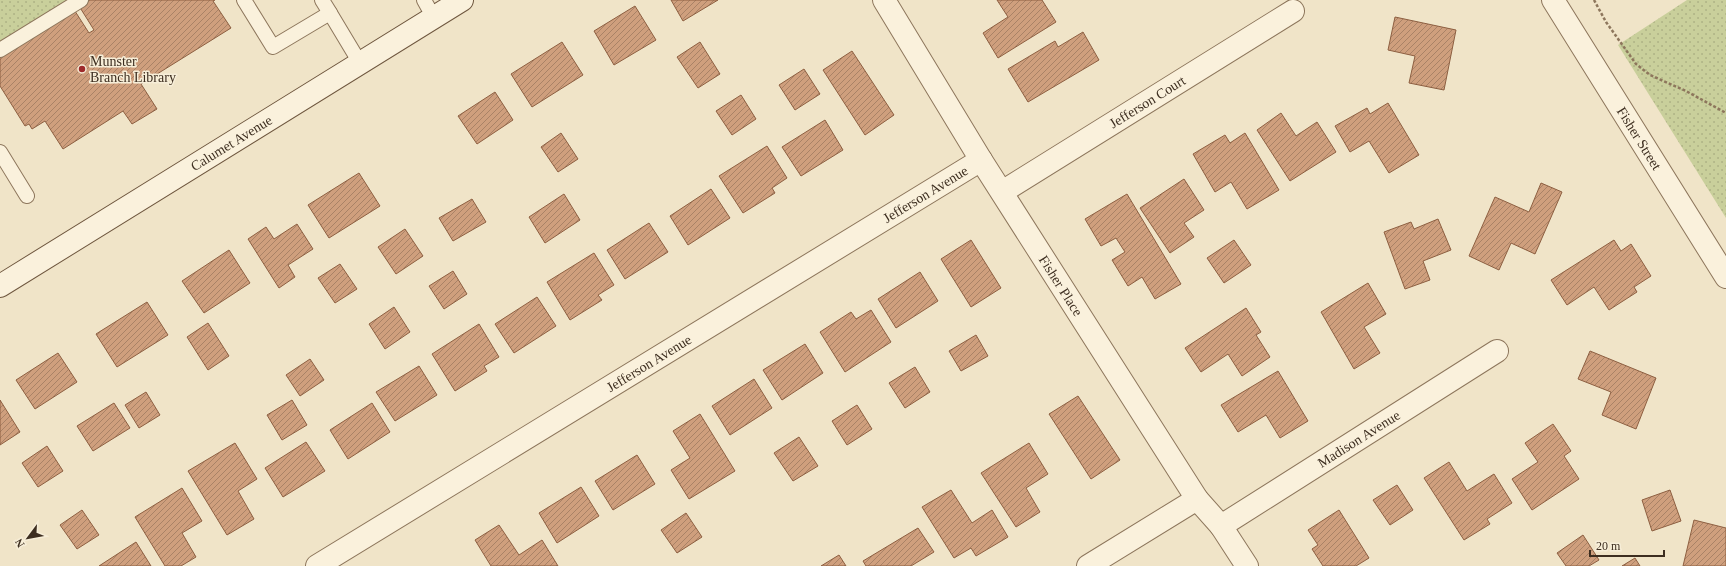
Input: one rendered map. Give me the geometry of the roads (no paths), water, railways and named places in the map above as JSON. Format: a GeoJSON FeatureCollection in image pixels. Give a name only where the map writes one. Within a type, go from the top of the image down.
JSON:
{"type":"FeatureCollection","features":[{"type":"Feature","properties":{"kind":"street","name":"Calumet Avenue"},"geometry":{"type":"LineString","coordinates":[[0,286],[360,63],[429,9],[462,0]]}},
{"type":"Feature","properties":{"kind":"street","name":"Fisher Place"},"geometry":{"type":"LineString","coordinates":[[884,0],[981,160],[1197,499],[1221,526],[1246,566]]}},
{"type":"Feature","properties":{"kind":"street","name":"Fisher Street"},"geometry":{"type":"LineString","coordinates":[[1553,0],[1726,277]]}},
{"type":"Feature","properties":{"kind":"street","name":"Jefferson Court"},"geometry":{"type":"LineString","coordinates":[[1002,192],[1293,11]]}},
{"type":"Feature","properties":{"kind":"street","name":"Jefferson Avenue"},"geometry":{"type":"LineString","coordinates":[[317,566],[981,160]]}},
{"type":"Feature","properties":{"kind":"street","name":"Madison Avenue"},"geometry":{"type":"LineString","coordinates":[[1221,526],[1497,351]]}},
{"type":"Feature","properties":{"kind":"street"},"geometry":{"type":"LineString","coordinates":[[1088,566],[1197,499]]}},
{"type":"Feature","properties":{"kind":"lane"},"geometry":{"type":"LineString","coordinates":[[0,50],[81,0]]}},
{"type":"Feature","properties":{"kind":"lane"},"geometry":{"type":"LineString","coordinates":[[244,0],[273,47],[330,13]]}},
{"type":"Feature","properties":{"kind":"lane"},"geometry":{"type":"LineString","coordinates":[[322,0],[360,63]]}},
{"type":"Feature","properties":{"kind":"lane"},"geometry":{"type":"LineString","coordinates":[[0,152],[27,196]]}},
{"type":"Feature","properties":{"kind":"place","name":"Munster Branch Library"},"geometry":{"type":"Point","coordinates":[82,69]}}]}
